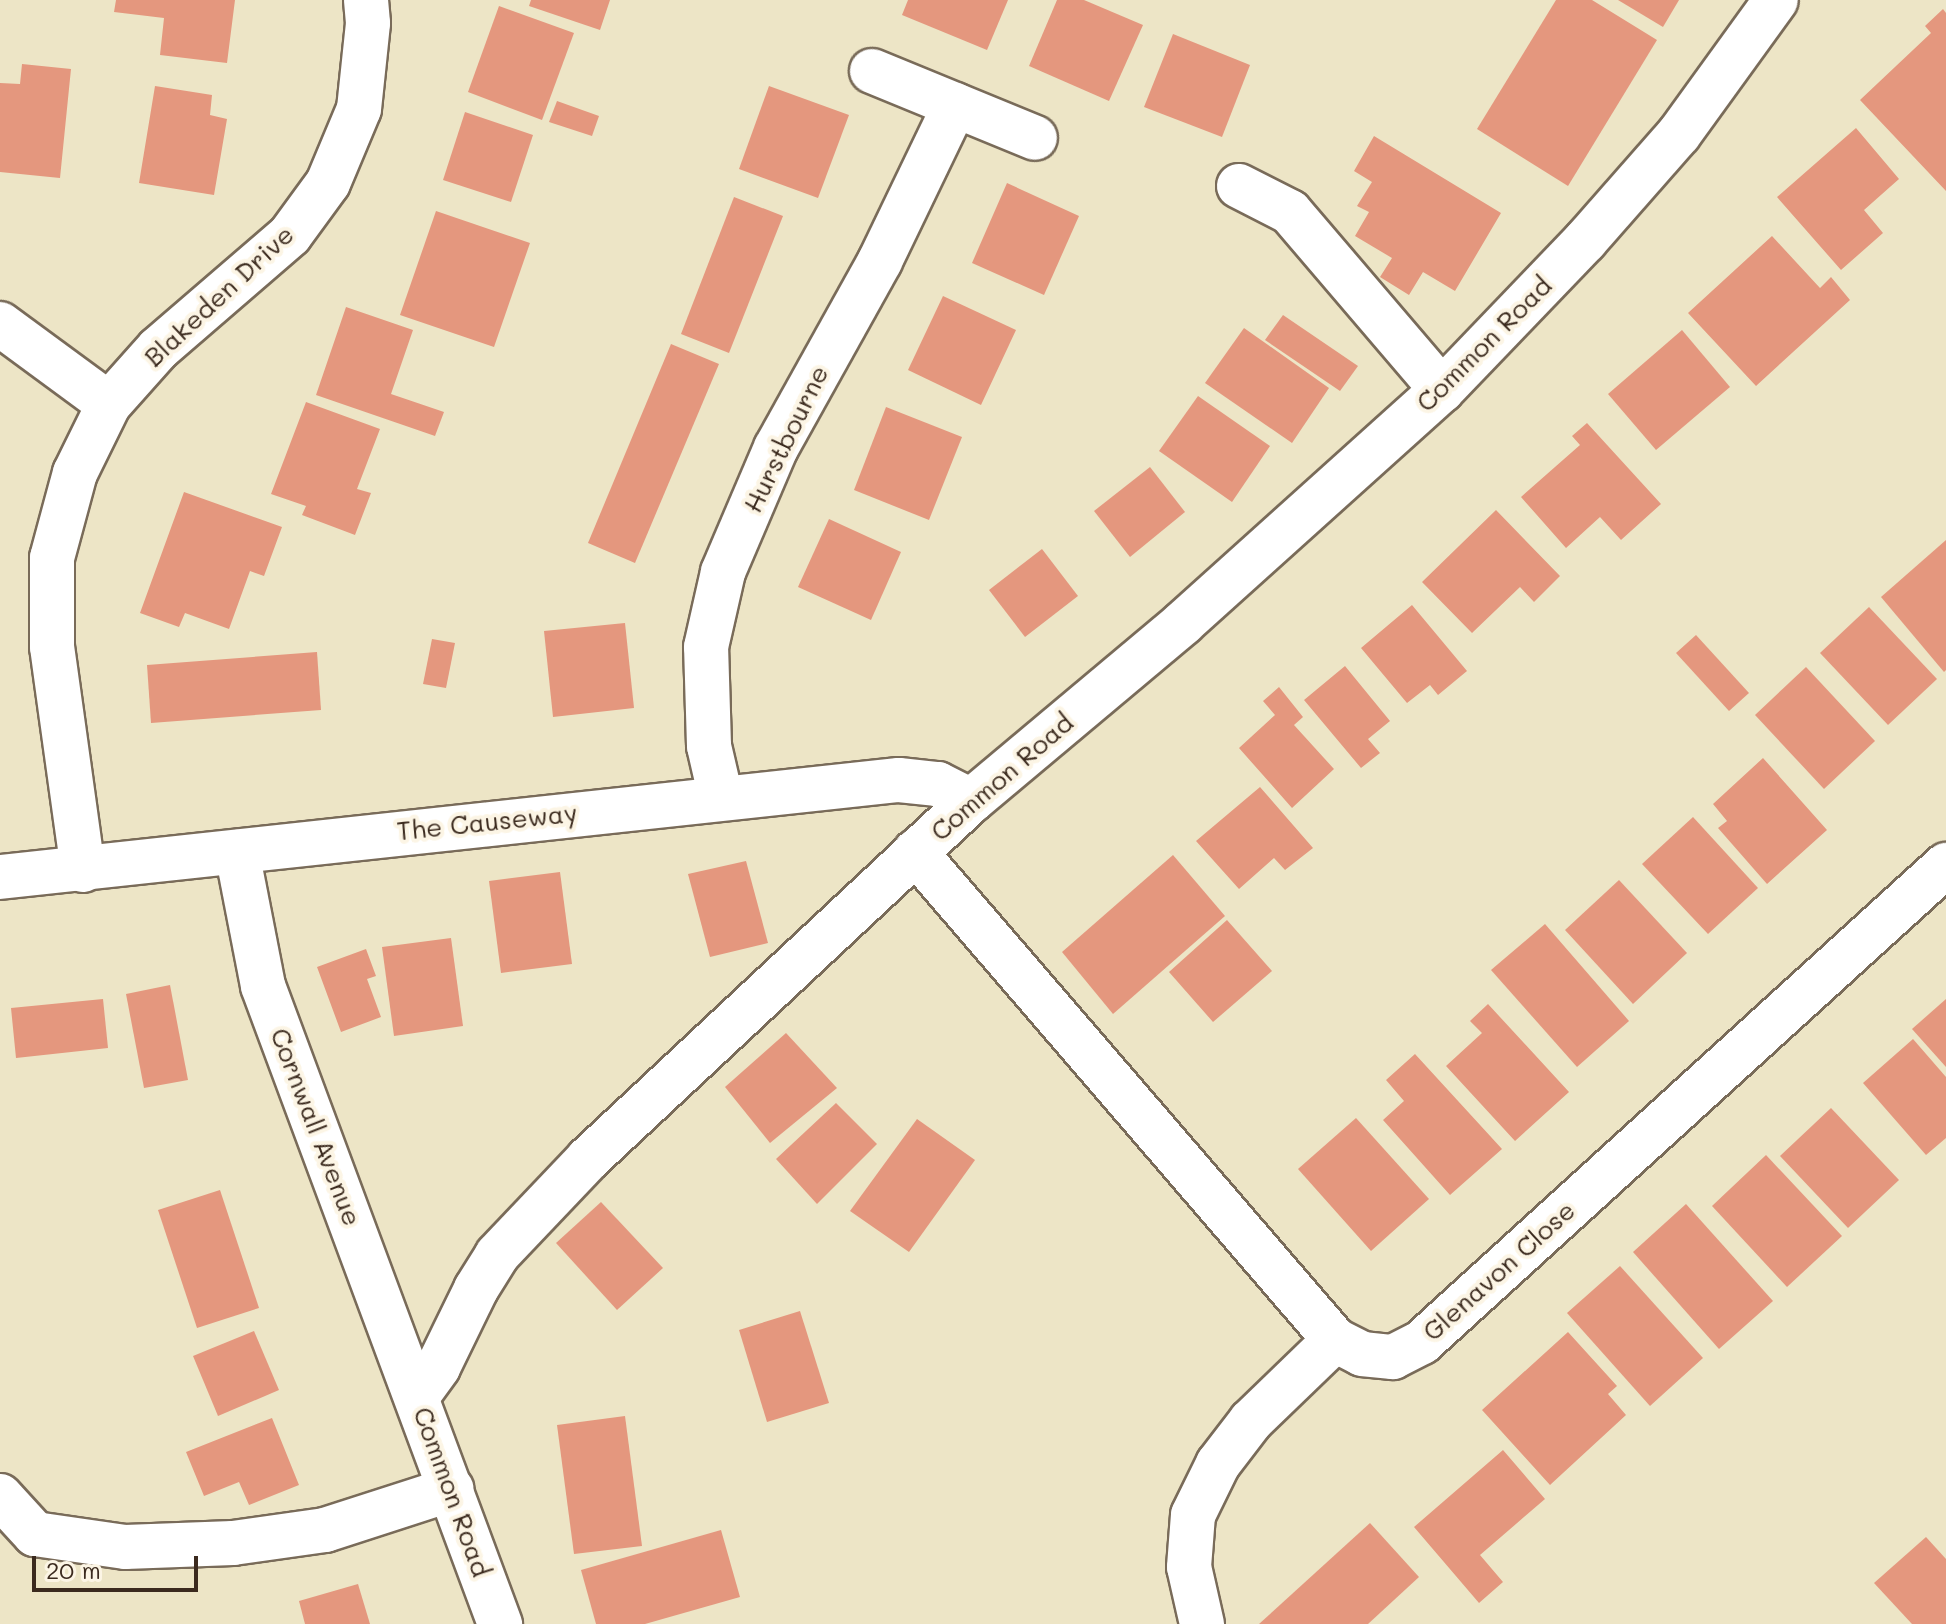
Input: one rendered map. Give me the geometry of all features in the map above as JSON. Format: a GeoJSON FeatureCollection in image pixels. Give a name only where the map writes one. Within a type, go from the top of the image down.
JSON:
{"type":"FeatureCollection","features":[{"type":"Feature","properties":{"kind":"street","name":"Blakeden Drive"},"geometry":{"type":"LineString","coordinates":[[83,870],[52,647],[52,558],[75,473],[109,404],[158,349],[290,235],[328,183],[359,109],[368,23],[366,0]]}},
{"type":"Feature","properties":{"kind":"street","name":"Common Road"},"geometry":{"type":"LineString","coordinates":[[500,1624],[418,1395],[438,1367],[476,1289],[497,1255],[588,1159],[915,852],[1183,623],[1442,390],[1585,241],[1679,134],[1776,0]]}},
{"type":"Feature","properties":{"kind":"street"},"geometry":{"type":"LineString","coordinates":[[872,71],[1035,138]]}},
{"type":"Feature","properties":{"kind":"street","name":"Hurstbourne"},"geometry":{"type":"LineString","coordinates":[[721,798],[709,746],[706,647],[723,572],[776,448],[880,261],[955,105]]}},
{"type":"Feature","properties":{"kind":"street"},"geometry":{"type":"LineString","coordinates":[[1239,186],[1290,212],[1442,390]]}},
{"type":"Feature","properties":{"kind":"street"},"geometry":{"type":"LineString","coordinates":[[0,324],[109,404]]}},
{"type":"Feature","properties":{"kind":"street","name":"The Causeway"},"geometry":{"type":"LineString","coordinates":[[0,877],[899,780],[938,784],[971,801]]}},
{"type":"Feature","properties":{"kind":"street","name":"Cornwall Avenue"},"geometry":{"type":"LineString","coordinates":[[237,852],[263,986],[418,1395]]}},
{"type":"Feature","properties":{"kind":"street","name":"Glenavon Close"},"geometry":{"type":"LineString","coordinates":[[915,852],[1335,1340],[1362,1354],[1393,1357],[1422,1342],[1946,865]]}},
{"type":"Feature","properties":{"kind":"street"},"geometry":{"type":"LineString","coordinates":[[1202,1624],[1189,1567],[1193,1515],[1218,1464],[1251,1421],[1335,1340]]}},
{"type":"Feature","properties":{"kind":"street"},"geometry":{"type":"LineString","coordinates":[[0,1496],[35,1534],[125,1547],[233,1543],[325,1530],[452,1489]]}},
{"type":"Feature","properties":{"kind":"building"},"geometry":{"type":"Polygon","coordinates":[[[116,0],[235,0],[227,63],[160,55],[164,18],[114,12],[116,0]]]}},
{"type":"Feature","properties":{"kind":"building"},"geometry":{"type":"Polygon","coordinates":[[[531,0],[610,0],[600,30],[529,6],[531,0]]]}},
{"type":"Feature","properties":{"kind":"building"},"geometry":{"type":"Polygon","coordinates":[[[908,0],[1008,0],[987,50],[902,15],[908,0]]]}},
{"type":"Feature","properties":{"kind":"building"},"geometry":{"type":"Polygon","coordinates":[[[1057,0],[1084,0],[1143,25],[1109,101],[1029,66],[1057,0]]]}},
{"type":"Feature","properties":{"kind":"building"},"geometry":{"type":"Polygon","coordinates":[[[1556,0],[1592,0],[1657,40],[1568,186],[1477,129],[1556,0]]]}},
{"type":"Feature","properties":{"kind":"building"},"geometry":{"type":"Polygon","coordinates":[[[1618,0],[1679,0],[1663,27],[1618,0]]]}},
{"type":"Feature","properties":{"kind":"building"},"geometry":{"type":"Polygon","coordinates":[[[499,6],[574,33],[542,120],[468,92],[499,6]]]}},
{"type":"Feature","properties":{"kind":"building"},"geometry":{"type":"Polygon","coordinates":[[[1943,9],[1946,13],[1946,191],[1860,100],[1931,33],[1925,26],[1943,9]]]}},
{"type":"Feature","properties":{"kind":"building"},"geometry":{"type":"Polygon","coordinates":[[[1173,34],[1250,65],[1222,137],[1144,107],[1173,34]]]}},
{"type":"Feature","properties":{"kind":"building"},"geometry":{"type":"Polygon","coordinates":[[[22,64],[71,69],[60,178],[0,172],[0,83],[20,84],[22,64]]]}},
{"type":"Feature","properties":{"kind":"building"},"geometry":{"type":"Polygon","coordinates":[[[155,86],[212,95],[210,115],[227,119],[214,195],[139,183],[155,86]]]}},
{"type":"Feature","properties":{"kind":"building"},"geometry":{"type":"Polygon","coordinates":[[[769,86],[849,115],[818,198],[739,169],[769,86]]]}},
{"type":"Feature","properties":{"kind":"building"},"geometry":{"type":"Polygon","coordinates":[[[557,101],[599,116],[592,136],[549,122],[557,101]]]}},
{"type":"Feature","properties":{"kind":"building"},"geometry":{"type":"Polygon","coordinates":[[[465,112],[533,135],[511,202],[443,180],[465,112]]]}},
{"type":"Feature","properties":{"kind":"building"},"geometry":{"type":"Polygon","coordinates":[[[1856,128],[1899,179],[1864,210],[1883,233],[1841,270],[1777,197],[1856,128]]]}},
{"type":"Feature","properties":{"kind":"building"},"geometry":{"type":"Polygon","coordinates":[[[1374,136],[1501,213],[1455,291],[1423,272],[1409,295],[1380,277],[1392,258],[1355,236],[1369,212],[1357,206],[1372,182],[1354,171],[1374,136]]]}},
{"type":"Feature","properties":{"kind":"building"},"geometry":{"type":"Polygon","coordinates":[[[1007,183],[1079,216],[1044,295],[972,263],[1007,183]]]}},
{"type":"Feature","properties":{"kind":"building"},"geometry":{"type":"Polygon","coordinates":[[[734,197],[783,216],[729,353],[681,334],[734,197]]]}},
{"type":"Feature","properties":{"kind":"building"},"geometry":{"type":"Polygon","coordinates":[[[436,211],[530,243],[494,347],[400,315],[436,211]]]}},
{"type":"Feature","properties":{"kind":"building"},"geometry":{"type":"Polygon","coordinates":[[[1772,236],[1820,288],[1831,277],[1850,300],[1756,386],[1688,313],[1772,236]]]}},
{"type":"Feature","properties":{"kind":"building"},"geometry":{"type":"Polygon","coordinates":[[[943,296],[1016,330],[981,405],[908,370],[943,296]]]}},
{"type":"Feature","properties":{"kind":"building"},"geometry":{"type":"Polygon","coordinates":[[[346,307],[413,330],[391,394],[444,412],[435,436],[316,395],[346,307]]]}},
{"type":"Feature","properties":{"kind":"building"},"geometry":{"type":"Polygon","coordinates":[[[1283,315],[1358,366],[1340,391],[1265,340],[1283,315]]]}},
{"type":"Feature","properties":{"kind":"building"},"geometry":{"type":"Polygon","coordinates":[[[1244,328],[1329,388],[1292,443],[1205,383],[1244,328]]]}},
{"type":"Feature","properties":{"kind":"building"},"geometry":{"type":"Polygon","coordinates":[[[1682,330],[1730,387],[1656,450],[1608,394],[1682,330]]]}},
{"type":"Feature","properties":{"kind":"building"},"geometry":{"type":"Polygon","coordinates":[[[671,344],[719,364],[635,563],[588,543],[671,344]]]}},
{"type":"Feature","properties":{"kind":"building"},"geometry":{"type":"Polygon","coordinates":[[[1198,396],[1270,446],[1232,502],[1159,451],[1198,396]]]}},
{"type":"Feature","properties":{"kind":"building"},"geometry":{"type":"Polygon","coordinates":[[[306,402],[380,429],[357,489],[371,493],[355,535],[302,515],[306,506],[271,494],[306,402]]]}},
{"type":"Feature","properties":{"kind":"building"},"geometry":{"type":"Polygon","coordinates":[[[886,407],[962,437],[929,520],[854,490],[886,407]]]}},
{"type":"Feature","properties":{"kind":"building"},"geometry":{"type":"Polygon","coordinates":[[[1587,423],[1661,504],[1621,540],[1600,517],[1566,548],[1521,497],[1580,445],[1572,436],[1587,423]]]}},
{"type":"Feature","properties":{"kind":"building"},"geometry":{"type":"Polygon","coordinates":[[[1150,467],[1185,512],[1130,557],[1094,511],[1150,467]]]}},
{"type":"Feature","properties":{"kind":"building"},"geometry":{"type":"Polygon","coordinates":[[[184,492],[282,527],[264,576],[250,571],[229,629],[185,613],[179,627],[140,613],[184,492]]]}},
{"type":"Feature","properties":{"kind":"building"},"geometry":{"type":"Polygon","coordinates":[[[1496,510],[1560,576],[1534,602],[1520,587],[1472,633],[1422,582],[1496,510]]]}},
{"type":"Feature","properties":{"kind":"building"},"geometry":{"type":"Polygon","coordinates":[[[829,519],[901,552],[871,620],[798,587],[829,519]]]}},
{"type":"Feature","properties":{"kind":"building"},"geometry":{"type":"Polygon","coordinates":[[[1946,540],[1946,670],[1944,672],[1881,597],[1946,540]]]}},
{"type":"Feature","properties":{"kind":"building"},"geometry":{"type":"Polygon","coordinates":[[[1042,549],[1078,596],[1025,637],[989,590],[1042,549]]]}},
{"type":"Feature","properties":{"kind":"building"},"geometry":{"type":"Polygon","coordinates":[[[1412,605],[1467,671],[1438,695],[1430,685],[1407,703],[1361,648],[1412,605]]]}},
{"type":"Feature","properties":{"kind":"building"},"geometry":{"type":"Polygon","coordinates":[[[1869,607],[1937,679],[1888,725],[1820,653],[1869,607]]]}},
{"type":"Feature","properties":{"kind":"building"},"geometry":{"type":"Polygon","coordinates":[[[625,623],[634,708],[553,717],[544,631],[625,623]]]}},
{"type":"Feature","properties":{"kind":"building"},"geometry":{"type":"Polygon","coordinates":[[[1696,635],[1749,693],[1729,711],[1676,653],[1696,635]]]}},
{"type":"Feature","properties":{"kind":"building"},"geometry":{"type":"Polygon","coordinates":[[[432,639],[455,643],[446,688],[423,684],[432,639]]]}},
{"type":"Feature","properties":{"kind":"building"},"geometry":{"type":"Polygon","coordinates":[[[317,652],[321,710],[151,723],[147,665],[317,652]]]}},
{"type":"Feature","properties":{"kind":"building"},"geometry":{"type":"Polygon","coordinates":[[[1345,666],[1390,721],[1368,739],[1380,753],[1361,768],[1304,700],[1345,666]]]}},
{"type":"Feature","properties":{"kind":"building"},"geometry":{"type":"Polygon","coordinates":[[[1806,667],[1875,741],[1824,789],[1755,715],[1806,667]]]}},
{"type":"Feature","properties":{"kind":"building"},"geometry":{"type":"Polygon","coordinates":[[[1279,687],[1303,717],[1294,725],[1334,769],[1292,808],[1239,748],[1275,715],[1263,701],[1279,687]]]}},
{"type":"Feature","properties":{"kind":"building"},"geometry":{"type":"Polygon","coordinates":[[[1763,758],[1827,830],[1767,884],[1718,828],[1727,821],[1713,804],[1763,758]]]}},
{"type":"Feature","properties":{"kind":"building"},"geometry":{"type":"Polygon","coordinates":[[[1260,787],[1313,848],[1285,870],[1274,858],[1239,889],[1196,841],[1260,787]]]}},
{"type":"Feature","properties":{"kind":"building"},"geometry":{"type":"Polygon","coordinates":[[[1693,817],[1758,888],[1708,934],[1642,864],[1693,817]]]}},
{"type":"Feature","properties":{"kind":"building"},"geometry":{"type":"Polygon","coordinates":[[[1173,855],[1225,916],[1113,1014],[1062,952],[1173,855]]]}},
{"type":"Feature","properties":{"kind":"building"},"geometry":{"type":"Polygon","coordinates":[[[746,861],[768,943],[710,957],[688,874],[746,861]]]}},
{"type":"Feature","properties":{"kind":"building"},"geometry":{"type":"Polygon","coordinates":[[[560,872],[572,964],[501,973],[489,881],[560,872]]]}},
{"type":"Feature","properties":{"kind":"building"},"geometry":{"type":"Polygon","coordinates":[[[1619,880],[1687,953],[1633,1004],[1565,930],[1619,880]]]}},
{"type":"Feature","properties":{"kind":"building"},"geometry":{"type":"Polygon","coordinates":[[[1227,920],[1272,971],[1213,1022],[1169,972],[1227,920]]]}},
{"type":"Feature","properties":{"kind":"building"},"geometry":{"type":"Polygon","coordinates":[[[1545,924],[1629,1021],[1577,1067],[1491,970],[1545,924]]]}},
{"type":"Feature","properties":{"kind":"building"},"geometry":{"type":"Polygon","coordinates":[[[451,938],[463,1026],[394,1036],[382,947],[451,938]]]}},
{"type":"Feature","properties":{"kind":"building"},"geometry":{"type":"Polygon","coordinates":[[[366,949],[376,976],[367,979],[381,1017],[341,1032],[317,967],[366,949]]]}},
{"type":"Feature","properties":{"kind":"building"},"geometry":{"type":"Polygon","coordinates":[[[170,985],[188,1080],[144,1088],[126,994],[170,985]]]}},
{"type":"Feature","properties":{"kind":"building"},"geometry":{"type":"Polygon","coordinates":[[[103,999],[108,1048],[16,1058],[11,1008],[103,999]]]}},
{"type":"Feature","properties":{"kind":"building"},"geometry":{"type":"Polygon","coordinates":[[[1946,999],[1946,1067],[1912,1029],[1946,999]]]}},
{"type":"Feature","properties":{"kind":"building"},"geometry":{"type":"Polygon","coordinates":[[[1488,1004],[1569,1092],[1515,1141],[1446,1066],[1482,1033],[1470,1021],[1488,1004]]]}},
{"type":"Feature","properties":{"kind":"building"},"geometry":{"type":"Polygon","coordinates":[[[786,1033],[837,1088],[770,1143],[725,1087],[786,1033]]]}},
{"type":"Feature","properties":{"kind":"building"},"geometry":{"type":"Polygon","coordinates":[[[1913,1039],[1946,1077],[1946,1138],[1926,1155],[1863,1083],[1913,1039]]]}},
{"type":"Feature","properties":{"kind":"building"},"geometry":{"type":"Polygon","coordinates":[[[1415,1054],[1502,1149],[1450,1195],[1383,1120],[1404,1101],[1386,1080],[1415,1054]]]}},
{"type":"Feature","properties":{"kind":"building"},"geometry":{"type":"Polygon","coordinates":[[[836,1103],[877,1144],[817,1204],[776,1159],[836,1103]]]}},
{"type":"Feature","properties":{"kind":"building"},"geometry":{"type":"Polygon","coordinates":[[[1831,1108],[1899,1180],[1848,1228],[1780,1156],[1831,1108]]]}},
{"type":"Feature","properties":{"kind":"building"},"geometry":{"type":"Polygon","coordinates":[[[1356,1118],[1429,1199],[1371,1251],[1298,1169],[1356,1118]]]}},
{"type":"Feature","properties":{"kind":"building"},"geometry":{"type":"Polygon","coordinates":[[[917,1119],[975,1160],[909,1252],[850,1211],[917,1119]]]}},
{"type":"Feature","properties":{"kind":"building"},"geometry":{"type":"Polygon","coordinates":[[[1766,1155],[1842,1236],[1787,1287],[1712,1206],[1766,1155]]]}},
{"type":"Feature","properties":{"kind":"building"},"geometry":{"type":"Polygon","coordinates":[[[220,1190],[259,1308],[197,1328],[158,1210],[220,1190]]]}},
{"type":"Feature","properties":{"kind":"building"},"geometry":{"type":"Polygon","coordinates":[[[601,1202],[663,1268],[617,1310],[556,1243],[601,1202]]]}},
{"type":"Feature","properties":{"kind":"building"},"geometry":{"type":"Polygon","coordinates":[[[1686,1204],[1773,1301],[1719,1349],[1633,1252],[1686,1204]]]}},
{"type":"Feature","properties":{"kind":"building"},"geometry":{"type":"Polygon","coordinates":[[[1620,1266],[1703,1358],[1650,1406],[1567,1313],[1620,1266]]]}},
{"type":"Feature","properties":{"kind":"building"},"geometry":{"type":"Polygon","coordinates":[[[800,1311],[829,1403],[767,1422],[739,1330],[800,1311]]]}},
{"type":"Feature","properties":{"kind":"building"},"geometry":{"type":"Polygon","coordinates":[[[254,1331],[279,1390],[218,1416],[193,1356],[254,1331]]]}},
{"type":"Feature","properties":{"kind":"building"},"geometry":{"type":"Polygon","coordinates":[[[1568,1332],[1617,1386],[1608,1394],[1626,1415],[1550,1485],[1482,1410],[1568,1332]]]}},
{"type":"Feature","properties":{"kind":"building"},"geometry":{"type":"Polygon","coordinates":[[[625,1416],[642,1546],[574,1554],[557,1425],[625,1416]]]}},
{"type":"Feature","properties":{"kind":"building"},"geometry":{"type":"Polygon","coordinates":[[[272,1418],[299,1485],[249,1505],[239,1482],[204,1496],[186,1452],[272,1418]]]}},
{"type":"Feature","properties":{"kind":"building"},"geometry":{"type":"Polygon","coordinates":[[[1503,1450],[1545,1499],[1480,1555],[1503,1582],[1479,1603],[1414,1527],[1503,1450]]]}},
{"type":"Feature","properties":{"kind":"building"},"geometry":{"type":"Polygon","coordinates":[[[1370,1523],[1419,1577],[1368,1624],[1259,1624],[1370,1523]]]}},
{"type":"Feature","properties":{"kind":"building"},"geometry":{"type":"Polygon","coordinates":[[[721,1530],[740,1597],[645,1624],[596,1624],[581,1570],[721,1530]]]}},
{"type":"Feature","properties":{"kind":"building"},"geometry":{"type":"Polygon","coordinates":[[[1926,1537],[1946,1559],[1946,1624],[1912,1624],[1874,1583],[1926,1537]]]}},
{"type":"Feature","properties":{"kind":"building"},"geometry":{"type":"Polygon","coordinates":[[[358,1584],[370,1624],[305,1624],[299,1601],[358,1584]]]}}]}
